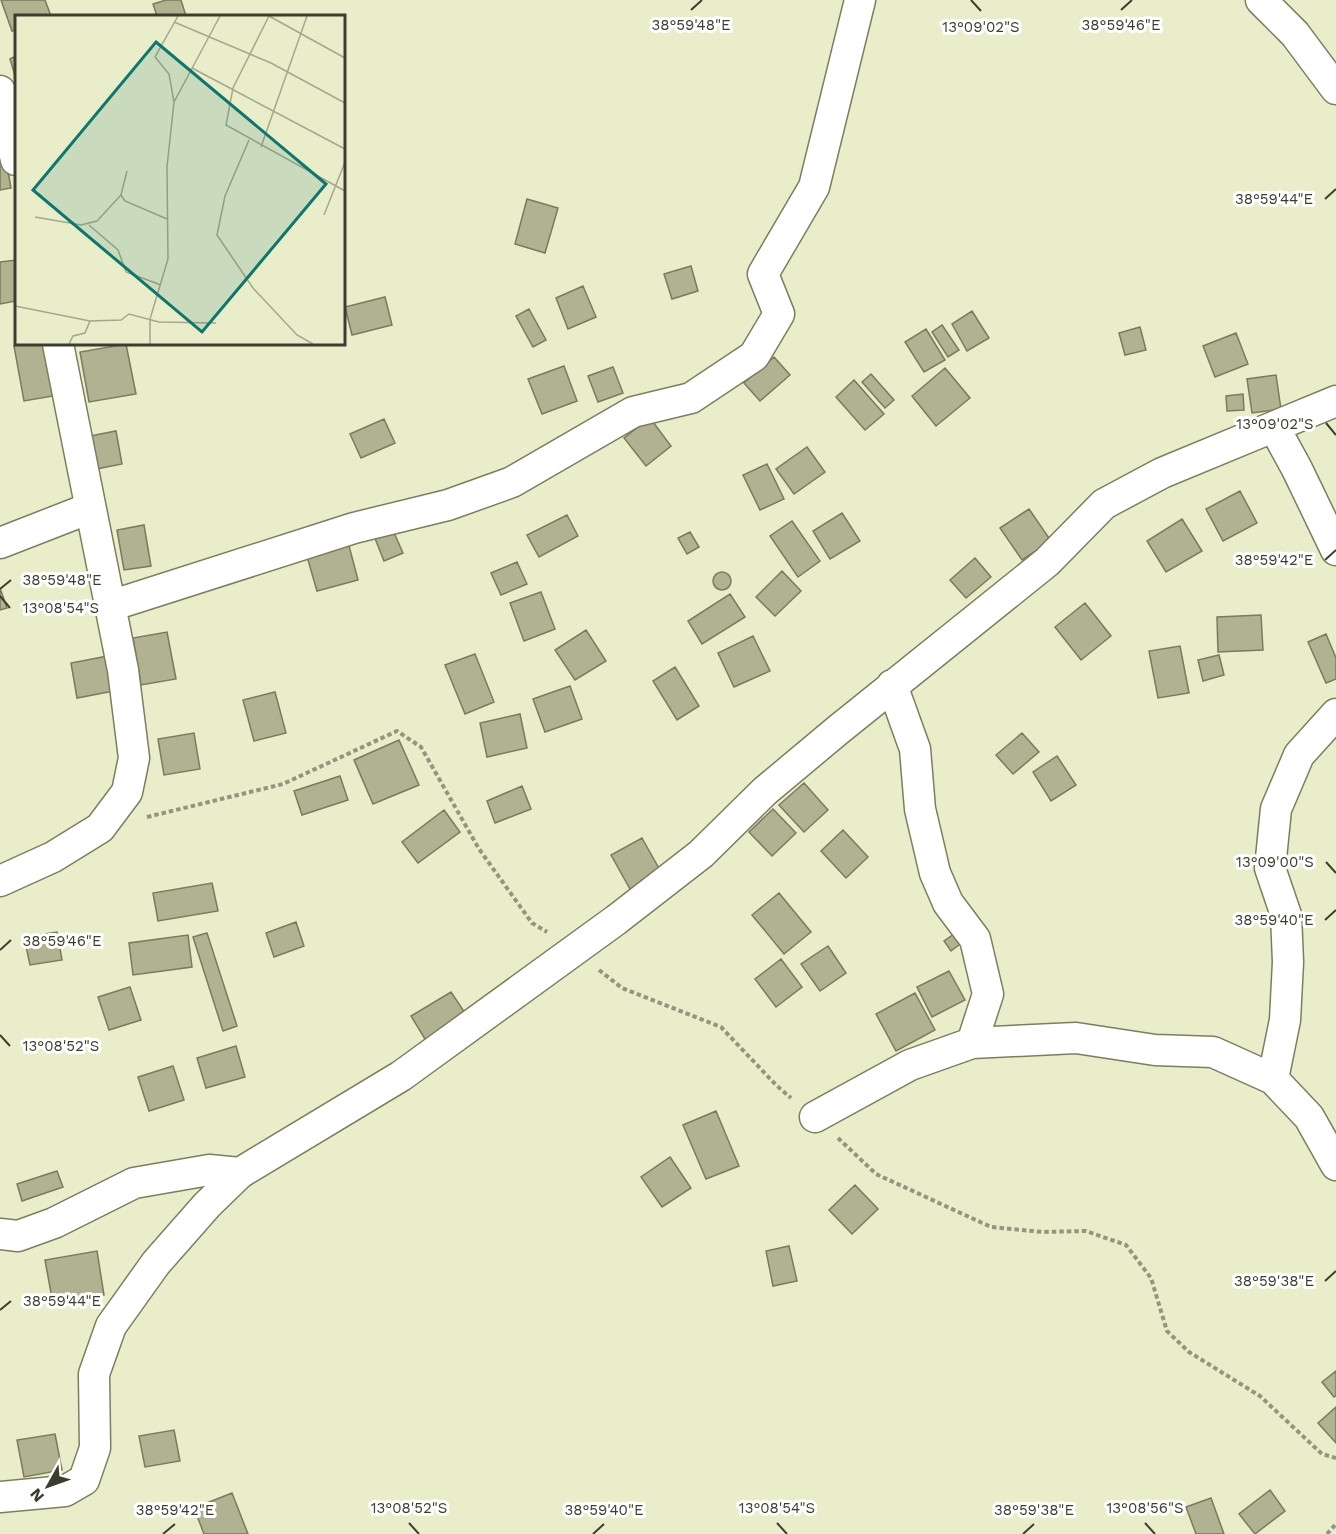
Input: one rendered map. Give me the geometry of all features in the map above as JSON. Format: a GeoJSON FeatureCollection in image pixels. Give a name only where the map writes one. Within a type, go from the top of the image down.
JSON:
{"type":"FeatureCollection","features":[{"type":"Feature","properties":{"kind":"street"},"geometry":{"type":"LineString","coordinates":[[110,606],[263,555],[354,528],[448,505],[512,482],[633,412],[691,398],[754,356],[779,314],[763,274],[814,187],[860,0]]}},
{"type":"Feature","properties":{"kind":"street"},"geometry":{"type":"LineString","coordinates":[[1261,0],[1295,34],[1336,89]]}},
{"type":"Feature","properties":{"kind":"street"},"geometry":{"type":"LineString","coordinates":[[0,91],[15,156]]}},
{"type":"Feature","properties":{"kind":"street"},"geometry":{"type":"LineString","coordinates":[[0,881],[53,857],[100,828],[127,792],[134,758],[123,670],[58,345]]}},
{"type":"Feature","properties":{"kind":"street"},"geometry":{"type":"LineString","coordinates":[[0,1497],[65,1491],[84,1480],[95,1448],[94,1374],[111,1326],[156,1263],[207,1205],[240,1173],[401,1076],[616,920],[701,854],[765,791],[892,685],[1047,562],[1104,504],[1162,473],[1336,401]]}},
{"type":"Feature","properties":{"kind":"street"},"geometry":{"type":"LineString","coordinates":[[1274,427],[1336,550]]}},
{"type":"Feature","properties":{"kind":"street"},"geometry":{"type":"LineString","coordinates":[[0,543],[90,508]]}},
{"type":"Feature","properties":{"kind":"street"},"geometry":{"type":"LineString","coordinates":[[892,685],[915,749],[920,809],[935,873],[948,903],[975,939],[988,994],[972,1043]]}},
{"type":"Feature","properties":{"kind":"street"},"geometry":{"type":"LineString","coordinates":[[1273,1079],[1285,1020],[1288,962],[1286,915],[1270,868],[1276,809],[1299,755],[1336,714]]}},
{"type":"Feature","properties":{"kind":"street"},"geometry":{"type":"LineString","coordinates":[[814,1117],[910,1065],[972,1043],[1076,1038],[1155,1050],[1213,1052],[1273,1079],[1309,1117],[1336,1165]]}},
{"type":"Feature","properties":{"kind":"street"},"geometry":{"type":"LineString","coordinates":[[0,1234],[18,1236],[54,1223],[134,1183],[209,1170],[240,1173]]}},
{"type":"Feature","properties":{"kind":"path"},"geometry":{"type":"LineString","coordinates":[[100,828],[283,784],[397,731],[421,747],[479,849],[532,923],[575,950],[622,988],[721,1027],[776,1085],[876,1174],[991,1227],[1043,1232],[1086,1231],[1126,1245],[1150,1278],[1167,1331],[1189,1352],[1260,1396],[1322,1454],[1336,1458]]}},
{"type":"Feature","properties":{"kind":"path"},"geometry":{"type":"LineString","coordinates":[[1327,1534],[1336,1524]]}},
{"type":"Feature","properties":{"kind":"building"},"geometry":{"type":"Polygon","coordinates":[[[1,0],[45,0],[51,15],[15,15],[15,30],[12,31],[1,0]]]}},
{"type":"Feature","properties":{"kind":"building"},"geometry":{"type":"Polygon","coordinates":[[[166,0],[181,0],[186,15],[157,15],[153,4],[166,0]]]}},
{"type":"Feature","properties":{"kind":"building"},"geometry":{"type":"Polygon","coordinates":[[[15,56],[15,76],[10,59],[15,56]]]}},
{"type":"Feature","properties":{"kind":"building"},"geometry":{"type":"Polygon","coordinates":[[[4,149],[11,188],[0,190],[0,150],[4,149]]]}},
{"type":"Feature","properties":{"kind":"building"},"geometry":{"type":"Polygon","coordinates":[[[527,199],[558,208],[545,253],[515,244],[527,199]]]}},
{"type":"Feature","properties":{"kind":"building"},"geometry":{"type":"Polygon","coordinates":[[[15,260],[15,301],[0,304],[0,262],[15,260]]]}},
{"type":"Feature","properties":{"kind":"building"},"geometry":{"type":"Polygon","coordinates":[[[691,266],[698,291],[672,299],[664,274],[691,266]]]}},
{"type":"Feature","properties":{"kind":"building"},"geometry":{"type":"Polygon","coordinates":[[[583,286],[596,317],[568,329],[556,298],[583,286]]]}},
{"type":"Feature","properties":{"kind":"building"},"geometry":{"type":"Polygon","coordinates":[[[385,297],[392,325],[352,335],[345,307],[385,297]]]}},
{"type":"Feature","properties":{"kind":"building"},"geometry":{"type":"Polygon","coordinates":[[[529,309],[546,340],[533,347],[516,316],[529,309]]]}},
{"type":"Feature","properties":{"kind":"building"},"geometry":{"type":"Polygon","coordinates":[[[972,311],[989,338],[967,351],[952,324],[972,311]]]}},
{"type":"Feature","properties":{"kind":"building"},"geometry":{"type":"Polygon","coordinates":[[[942,325],[959,350],[948,357],[932,332],[942,325]]]}},
{"type":"Feature","properties":{"kind":"building"},"geometry":{"type":"Polygon","coordinates":[[[1140,327],[1146,350],[1125,355],[1119,333],[1140,327]]]}},
{"type":"Feature","properties":{"kind":"building"},"geometry":{"type":"Polygon","coordinates":[[[926,329],[945,360],[924,372],[905,342],[926,329]]]}},
{"type":"Feature","properties":{"kind":"building"},"geometry":{"type":"Polygon","coordinates":[[[1236,333],[1248,364],[1215,377],[1203,346],[1236,333]]]}},
{"type":"Feature","properties":{"kind":"building"},"geometry":{"type":"Polygon","coordinates":[[[44,345],[53,396],[24,401],[14,346],[44,345]]]}},
{"type":"Feature","properties":{"kind":"building"},"geometry":{"type":"Polygon","coordinates":[[[126,345],[136,394],[89,402],[80,352],[126,345]]]}},
{"type":"Feature","properties":{"kind":"building"},"geometry":{"type":"Polygon","coordinates":[[[774,357],[790,375],[760,401],[744,383],[774,357]]]}},
{"type":"Feature","properties":{"kind":"building"},"geometry":{"type":"Polygon","coordinates":[[[564,366],[577,401],[542,414],[528,379],[564,366]]]}},
{"type":"Feature","properties":{"kind":"building"},"geometry":{"type":"Polygon","coordinates":[[[613,367],[623,393],[598,402],[588,376],[613,367]]]}},
{"type":"Feature","properties":{"kind":"building"},"geometry":{"type":"Polygon","coordinates":[[[945,368],[970,398],[936,426],[912,396],[945,368]]]}},
{"type":"Feature","properties":{"kind":"building"},"geometry":{"type":"Polygon","coordinates":[[[871,374],[894,400],[885,408],[862,382],[871,374]]]}},
{"type":"Feature","properties":{"kind":"building"},"geometry":{"type":"Polygon","coordinates":[[[1276,375],[1281,409],[1252,413],[1247,379],[1276,375]]]}},
{"type":"Feature","properties":{"kind":"building"},"geometry":{"type":"Polygon","coordinates":[[[854,380],[884,414],[865,430],[836,397],[854,380]]]}},
{"type":"Feature","properties":{"kind":"building"},"geometry":{"type":"Polygon","coordinates":[[[1243,394],[1244,410],[1227,411],[1226,396],[1243,394]]]}},
{"type":"Feature","properties":{"kind":"building"},"geometry":{"type":"Polygon","coordinates":[[[650,418],[671,446],[646,466],[624,438],[650,418]]]}},
{"type":"Feature","properties":{"kind":"building"},"geometry":{"type":"Polygon","coordinates":[[[384,419],[395,443],[361,458],[350,434],[384,419]]]}},
{"type":"Feature","properties":{"kind":"building"},"geometry":{"type":"Polygon","coordinates":[[[116,431],[122,464],[91,470],[85,437],[116,431]]]}},
{"type":"Feature","properties":{"kind":"building"},"geometry":{"type":"Polygon","coordinates":[[[807,447],[825,472],[794,494],[776,469],[807,447]]]}},
{"type":"Feature","properties":{"kind":"building"},"geometry":{"type":"Polygon","coordinates":[[[767,464],[784,499],[760,510],[743,475],[767,464]]]}},
{"type":"Feature","properties":{"kind":"building"},"geometry":{"type":"Polygon","coordinates":[[[1240,491],[1257,523],[1223,541],[1206,509],[1240,491]]]}},
{"type":"Feature","properties":{"kind":"building"},"geometry":{"type":"Polygon","coordinates":[[[1029,509],[1051,541],[1022,560],[1000,528],[1029,509]]]}},
{"type":"Feature","properties":{"kind":"building"},"geometry":{"type":"Polygon","coordinates":[[[842,513],[860,541],[830,559],[813,531],[842,513]]]}},
{"type":"Feature","properties":{"kind":"building"},"geometry":{"type":"Polygon","coordinates":[[[567,515],[578,536],[539,557],[527,535],[567,515]]]}},
{"type":"Feature","properties":{"kind":"building"},"geometry":{"type":"Polygon","coordinates":[[[1182,519],[1202,551],[1166,572],[1147,541],[1182,519]]]}},
{"type":"Feature","properties":{"kind":"building"},"geometry":{"type":"Polygon","coordinates":[[[792,521],[820,561],[798,577],[770,536],[792,521]]]}},
{"type":"Feature","properties":{"kind":"building"},"geometry":{"type":"Polygon","coordinates":[[[144,525],[151,566],[124,570],[117,530],[144,525]]]}},
{"type":"Feature","properties":{"kind":"building"},"geometry":{"type":"Polygon","coordinates":[[[392,528],[403,553],[384,561],[374,536],[392,528]]]}},
{"type":"Feature","properties":{"kind":"building"},"geometry":{"type":"Polygon","coordinates":[[[690,532],[699,547],[687,554],[678,538],[690,532]]]}},
{"type":"Feature","properties":{"kind":"building"},"geometry":{"type":"Polygon","coordinates":[[[348,542],[358,580],[317,591],[306,553],[348,542]]]}},
{"type":"Feature","properties":{"kind":"building"},"geometry":{"type":"Polygon","coordinates":[[[975,558],[991,577],[966,598],[950,580],[975,558]]]}},
{"type":"Feature","properties":{"kind":"building"},"geometry":{"type":"Polygon","coordinates":[[[517,562],[527,584],[501,595],[491,573],[517,562]]]}},
{"type":"Feature","properties":{"kind":"building"},"geometry":{"type":"Polygon","coordinates":[[[782,571],[801,591],[775,616],[756,597],[782,571]]]}},
{"type":"Feature","properties":{"kind":"building"},"geometry":{"type":"Polygon","coordinates":[[[722,572],[728,575],[731,581],[728,587],[722,590],[716,587],[713,581],[716,575],[722,572]]]}},
{"type":"Feature","properties":{"kind":"building"},"geometry":{"type":"Polygon","coordinates":[[[0,588],[7,608],[0,610],[0,588]]]}},
{"type":"Feature","properties":{"kind":"building"},"geometry":{"type":"Polygon","coordinates":[[[541,592],[555,629],[524,641],[510,603],[541,592]]]}},
{"type":"Feature","properties":{"kind":"building"},"geometry":{"type":"Polygon","coordinates":[[[730,594],[745,617],[702,644],[688,621],[730,594]]]}},
{"type":"Feature","properties":{"kind":"building"},"geometry":{"type":"Polygon","coordinates":[[[1085,603],[1111,636],[1081,660],[1055,627],[1085,603]]]}},
{"type":"Feature","properties":{"kind":"building"},"geometry":{"type":"Polygon","coordinates":[[[1261,615],[1263,650],[1218,652],[1217,617],[1261,615]]]}},
{"type":"Feature","properties":{"kind":"building"},"geometry":{"type":"Polygon","coordinates":[[[586,630],[606,661],[575,680],[555,650],[586,630]]]}},
{"type":"Feature","properties":{"kind":"building"},"geometry":{"type":"Polygon","coordinates":[[[167,632],[176,679],[141,685],[133,638],[167,632]]]}},
{"type":"Feature","properties":{"kind":"building"},"geometry":{"type":"Polygon","coordinates":[[[1326,634],[1336,658],[1336,679],[1326,683],[1308,642],[1326,634]]]}},
{"type":"Feature","properties":{"kind":"building"},"geometry":{"type":"Polygon","coordinates":[[[753,636],[770,671],[734,687],[718,653],[753,636]]]}},
{"type":"Feature","properties":{"kind":"building"},"geometry":{"type":"Polygon","coordinates":[[[1180,646],[1189,693],[1158,698],[1149,651],[1180,646]]]}},
{"type":"Feature","properties":{"kind":"building"},"geometry":{"type":"Polygon","coordinates":[[[475,654],[494,702],[465,714],[445,665],[475,654]]]}},
{"type":"Feature","properties":{"kind":"building"},"geometry":{"type":"Polygon","coordinates":[[[1219,655],[1224,675],[1203,681],[1198,660],[1219,655]]]}},
{"type":"Feature","properties":{"kind":"building"},"geometry":{"type":"Polygon","coordinates":[[[108,656],[114,691],[77,698],[71,663],[108,656]]]}},
{"type":"Feature","properties":{"kind":"building"},"geometry":{"type":"Polygon","coordinates":[[[675,667],[699,706],[677,720],[653,681],[675,667]]]}},
{"type":"Feature","properties":{"kind":"building"},"geometry":{"type":"Polygon","coordinates":[[[570,686],[582,719],[545,732],[533,699],[570,686]]]}},
{"type":"Feature","properties":{"kind":"building"},"geometry":{"type":"Polygon","coordinates":[[[275,692],[286,733],[254,741],[243,700],[275,692]]]}},
{"type":"Feature","properties":{"kind":"building"},"geometry":{"type":"Polygon","coordinates":[[[520,714],[527,748],[487,757],[480,723],[520,714]]]}},
{"type":"Feature","properties":{"kind":"building"},"geometry":{"type":"Polygon","coordinates":[[[194,733],[200,769],[164,775],[158,739],[194,733]]]}},
{"type":"Feature","properties":{"kind":"building"},"geometry":{"type":"Polygon","coordinates":[[[1022,733],[1039,752],[1013,774],[996,755],[1022,733]]]}},
{"type":"Feature","properties":{"kind":"building"},"geometry":{"type":"Polygon","coordinates":[[[399,740],[419,785],[373,804],[354,760],[399,740]]]}},
{"type":"Feature","properties":{"kind":"building"},"geometry":{"type":"Polygon","coordinates":[[[1057,756],[1076,785],[1051,801],[1033,772],[1057,756]]]}},
{"type":"Feature","properties":{"kind":"building"},"geometry":{"type":"Polygon","coordinates":[[[340,776],[348,800],[302,815],[294,791],[340,776]]]}},
{"type":"Feature","properties":{"kind":"building"},"geometry":{"type":"Polygon","coordinates":[[[804,783],[828,810],[804,832],[779,805],[804,783]]]}},
{"type":"Feature","properties":{"kind":"building"},"geometry":{"type":"Polygon","coordinates":[[[522,786],[531,809],[495,823],[487,801],[522,786]]]}},
{"type":"Feature","properties":{"kind":"building"},"geometry":{"type":"Polygon","coordinates":[[[773,809],[796,833],[772,856],[749,832],[773,809]]]}},
{"type":"Feature","properties":{"kind":"building"},"geometry":{"type":"Polygon","coordinates":[[[444,810],[460,832],[418,863],[402,842],[444,810]]]}},
{"type":"Feature","properties":{"kind":"building"},"geometry":{"type":"Polygon","coordinates":[[[843,830],[868,857],[846,878],[821,851],[843,830]]]}},
{"type":"Feature","properties":{"kind":"building"},"geometry":{"type":"Polygon","coordinates":[[[642,838],[661,872],[630,889],[611,855],[642,838]]]}},
{"type":"Feature","properties":{"kind":"building"},"geometry":{"type":"Polygon","coordinates":[[[212,883],[218,911],[158,921],[153,893],[212,883]]]}},
{"type":"Feature","properties":{"kind":"building"},"geometry":{"type":"Polygon","coordinates":[[[779,893],[811,932],[784,954],[752,915],[779,893]]]}},
{"type":"Feature","properties":{"kind":"building"},"geometry":{"type":"Polygon","coordinates":[[[296,922],[304,946],[274,957],[266,933],[296,922]]]}},
{"type":"Feature","properties":{"kind":"building"},"geometry":{"type":"Polygon","coordinates":[[[57,932],[62,960],[30,965],[24,937],[57,932]]]}},
{"type":"Feature","properties":{"kind":"building"},"geometry":{"type":"Polygon","coordinates":[[[957,932],[964,941],[951,951],[944,941],[957,932]]]}},
{"type":"Feature","properties":{"kind":"building"},"geometry":{"type":"Polygon","coordinates":[[[207,933],[237,1026],[223,1031],[193,937],[207,933]]]}},
{"type":"Feature","properties":{"kind":"building"},"geometry":{"type":"Polygon","coordinates":[[[188,935],[192,967],[133,975],[129,943],[188,935]]]}},
{"type":"Feature","properties":{"kind":"building"},"geometry":{"type":"Polygon","coordinates":[[[828,946],[846,973],[820,991],[801,964],[828,946]]]}},
{"type":"Feature","properties":{"kind":"building"},"geometry":{"type":"Polygon","coordinates":[[[781,959],[802,987],[776,1007],[755,979],[781,959]]]}},
{"type":"Feature","properties":{"kind":"building"},"geometry":{"type":"Polygon","coordinates":[[[949,971],[965,1000],[932,1017],[917,987],[949,971]]]}},
{"type":"Feature","properties":{"kind":"building"},"geometry":{"type":"Polygon","coordinates":[[[130,987],[141,1020],[109,1030],[98,997],[130,987]]]}},
{"type":"Feature","properties":{"kind":"building"},"geometry":{"type":"Polygon","coordinates":[[[451,992],[469,1019],[428,1044],[411,1016],[451,992]]]}},
{"type":"Feature","properties":{"kind":"building"},"geometry":{"type":"Polygon","coordinates":[[[915,993],[935,1030],[896,1051],[876,1014],[915,993]]]}},
{"type":"Feature","properties":{"kind":"building"},"geometry":{"type":"Polygon","coordinates":[[[236,1046],[245,1077],[206,1088],[197,1058],[236,1046]]]}},
{"type":"Feature","properties":{"kind":"building"},"geometry":{"type":"Polygon","coordinates":[[[173,1066],[184,1100],[149,1111],[138,1077],[173,1066]]]}},
{"type":"Feature","properties":{"kind":"building"},"geometry":{"type":"Polygon","coordinates":[[[716,1111],[739,1166],[706,1179],[683,1125],[716,1111]]]}},
{"type":"Feature","properties":{"kind":"building"},"geometry":{"type":"Polygon","coordinates":[[[670,1157],[691,1188],[662,1207],[641,1177],[670,1157]]]}},
{"type":"Feature","properties":{"kind":"building"},"geometry":{"type":"Polygon","coordinates":[[[57,1171],[63,1187],[22,1201],[17,1184],[57,1171]]]}},
{"type":"Feature","properties":{"kind":"building"},"geometry":{"type":"Polygon","coordinates":[[[855,1185],[878,1209],[852,1234],[829,1210],[855,1185]]]}},
{"type":"Feature","properties":{"kind":"building"},"geometry":{"type":"Polygon","coordinates":[[[789,1246],[797,1281],[773,1286],[766,1251],[789,1246]]]}},
{"type":"Feature","properties":{"kind":"building"},"geometry":{"type":"Polygon","coordinates":[[[97,1251],[104,1295],[53,1304],[45,1260],[97,1251]]]}},
{"type":"Feature","properties":{"kind":"building"},"geometry":{"type":"Polygon","coordinates":[[[1336,1371],[1336,1396],[1334,1397],[1322,1382],[1336,1371]]]}},
{"type":"Feature","properties":{"kind":"building"},"geometry":{"type":"Polygon","coordinates":[[[1336,1407],[1336,1443],[1318,1423],[1336,1407]]]}},
{"type":"Feature","properties":{"kind":"building"},"geometry":{"type":"Polygon","coordinates":[[[174,1430],[180,1461],[145,1467],[139,1436],[174,1430]]]}},
{"type":"Feature","properties":{"kind":"building"},"geometry":{"type":"Polygon","coordinates":[[[55,1434],[62,1470],[24,1477],[17,1440],[55,1434]]]}},
{"type":"Feature","properties":{"kind":"building"},"geometry":{"type":"Polygon","coordinates":[[[1270,1490],[1285,1511],[1255,1534],[1239,1514],[1270,1490]]]}},
{"type":"Feature","properties":{"kind":"building"},"geometry":{"type":"Polygon","coordinates":[[[232,1493],[248,1534],[204,1534],[194,1508],[232,1493]]]}},
{"type":"Feature","properties":{"kind":"building"},"geometry":{"type":"Polygon","coordinates":[[[1211,1498],[1224,1534],[1196,1534],[1186,1507],[1211,1498]]]}}]}
